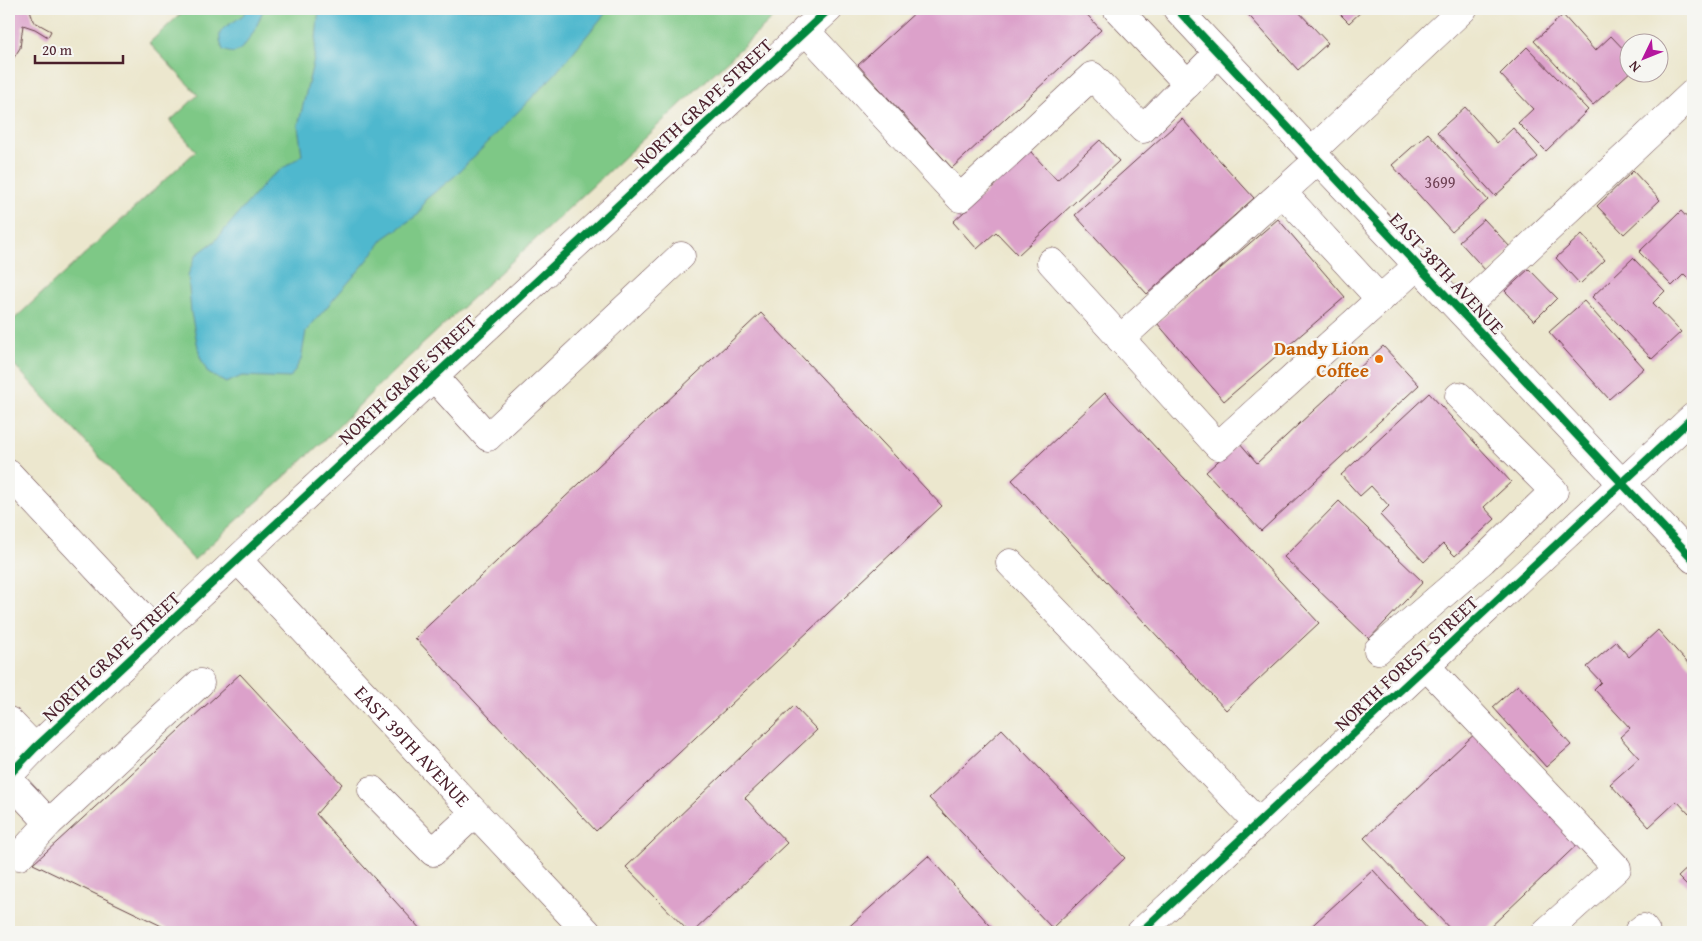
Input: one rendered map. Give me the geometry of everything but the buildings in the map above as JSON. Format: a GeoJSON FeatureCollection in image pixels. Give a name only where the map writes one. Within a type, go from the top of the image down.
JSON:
{"type":"FeatureCollection","features":[{"type":"Feature","properties":{"kind":"street","name":"NORTH GRAPE STREET"},"geometry":{"type":"LineString","coordinates":[[9,775],[35,748],[829,9]]}},
{"type":"Feature","properties":{"kind":"street"},"geometry":{"type":"LineString","coordinates":[[1117,9],[1188,84]]}},
{"type":"Feature","properties":{"kind":"street","name":"EAST 38TH AVENUE"},"geometry":{"type":"LineString","coordinates":[[1177,9],[1693,559]]}},
{"type":"Feature","properties":{"kind":"street"},"geometry":{"type":"LineString","coordinates":[[1120,339],[1283,193],[1315,156],[1463,9]]}},
{"type":"Feature","properties":{"kind":"street"},"geometry":{"type":"LineString","coordinates":[[806,30],[960,198],[1092,76],[1143,129],[1218,53]]}},
{"type":"Feature","properties":{"kind":"street"},"geometry":{"type":"LineString","coordinates":[[1461,311],[1693,93]]}},
{"type":"Feature","properties":{"kind":"street"},"geometry":{"type":"LineString","coordinates":[[1283,193],[1380,299]]}},
{"type":"Feature","properties":{"kind":"street"},"geometry":{"type":"LineString","coordinates":[[434,377],[488,437],[681,256]]}},
{"type":"Feature","properties":{"kind":"street"},"geometry":{"type":"LineString","coordinates":[[1051,262],[1218,446],[1418,265]]}},
{"type":"Feature","properties":{"kind":"street"},"geometry":{"type":"LineString","coordinates":[[1378,650],[1482,560],[1554,491],[1459,396]]}},
{"type":"Feature","properties":{"kind":"street","name":"NORTH FOREST STREET"},"geometry":{"type":"LineString","coordinates":[[1140,932],[1693,417]]}},
{"type":"Feature","properties":{"kind":"street"},"geometry":{"type":"LineString","coordinates":[[9,474],[158,634]]}},
{"type":"Feature","properties":{"kind":"street","name":"EAST 39TH AVENUE"},"geometry":{"type":"LineString","coordinates":[[238,560],[587,932]]}},
{"type":"Feature","properties":{"kind":"street"},"geometry":{"type":"LineString","coordinates":[[1482,560],[1510,589]]}},
{"type":"Feature","properties":{"kind":"street"},"geometry":{"type":"LineString","coordinates":[[1010,563],[1258,823]]}},
{"type":"Feature","properties":{"kind":"street"},"geometry":{"type":"LineString","coordinates":[[1426,666],[1616,868],[1546,932]]}},
{"type":"Feature","properties":{"kind":"street"},"geometry":{"type":"LineString","coordinates":[[18,856],[49,823],[200,683]]}},
{"type":"Feature","properties":{"kind":"street"},"geometry":{"type":"LineString","coordinates":[[9,721],[35,748]]}},
{"type":"Feature","properties":{"kind":"street"},"geometry":{"type":"LineString","coordinates":[[9,780],[49,823]]}},
{"type":"Feature","properties":{"kind":"street"},"geometry":{"type":"LineString","coordinates":[[372,790],[433,852],[475,813]]}},
{"type":"Feature","properties":{"kind":"street"},"geometry":{"type":"LineString","coordinates":[[1638,932],[1642,928],[1646,932]]}},
{"type":"Feature","properties":{"kind":"green space"},"geometry":{"type":"Polygon","coordinates":[[[186,9],[783,9],[380,384],[330,435],[194,560],[9,359],[9,324],[196,151],[170,121],[198,95],[149,43],[186,9]]]}},
{"type":"Feature","properties":{"kind":"water"},"geometry":{"type":"Polygon","coordinates":[[[248,9],[263,9],[250,38],[236,52],[223,50],[220,33],[248,9]]]}},
{"type":"Feature","properties":{"kind":"water"},"geometry":{"type":"Polygon","coordinates":[[[319,9],[609,9],[554,75],[455,176],[425,200],[419,214],[383,239],[367,261],[306,331],[301,360],[290,378],[242,376],[226,383],[208,373],[200,357],[191,313],[188,275],[196,255],[215,241],[268,179],[302,155],[298,126],[314,59],[319,9]]]}},
{"type":"Feature","properties":{"kind":"cycle path"},"geometry":{"type":"LineString","coordinates":[[9,775],[35,748],[829,9]]}},
{"type":"Feature","properties":{"kind":"cycle path"},"geometry":{"type":"LineString","coordinates":[[1177,9],[1693,559]]}},
{"type":"Feature","properties":{"kind":"cycle path"},"geometry":{"type":"LineString","coordinates":[[1141,932],[1693,417]]}},
{"type":"Feature","properties":{"kind":"place","name":"Dandy Lion Coffee"},"geometry":{"type":"Point","coordinates":[1379,359]}}]}
